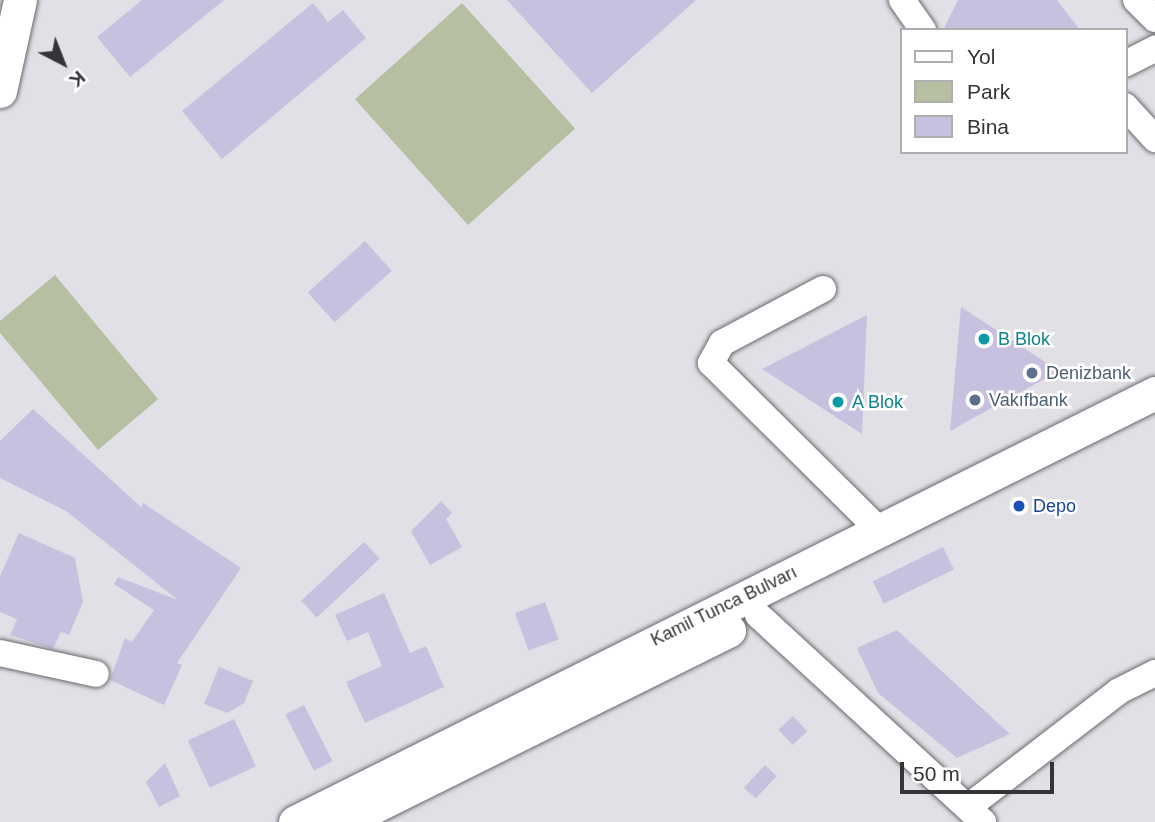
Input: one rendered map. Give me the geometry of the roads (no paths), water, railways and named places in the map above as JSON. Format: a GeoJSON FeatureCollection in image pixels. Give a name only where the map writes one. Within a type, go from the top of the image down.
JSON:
{"type":"FeatureCollection","features":[{"type":"Feature","properties":{"kind":"main road"},"geometry":{"type":"LineString","coordinates":[[0,91],[20,0]]}},
{"type":"Feature","properties":{"kind":"main road","name":"Kamil Tunca Bulvarı"},"geometry":{"type":"LineString","coordinates":[[295,822],[1155,393]]}},
{"type":"Feature","properties":{"kind":"main road","name":"Kamil Tunca Bulvarı"},"geometry":{"type":"LineString","coordinates":[[342,822],[1155,418]]}},
{"type":"Feature","properties":{"kind":"street"},"geometry":{"type":"LineString","coordinates":[[902,0],[922,28]]}},
{"type":"Feature","properties":{"kind":"street"},"geometry":{"type":"LineString","coordinates":[[1136,0],[1155,19]]}},
{"type":"Feature","properties":{"kind":"street"},"geometry":{"type":"LineString","coordinates":[[1127,63],[1155,49]]}},
{"type":"Feature","properties":{"kind":"street"},"geometry":{"type":"LineString","coordinates":[[1127,108],[1155,139]]}},
{"type":"Feature","properties":{"kind":"street"},"geometry":{"type":"LineString","coordinates":[[823,289],[722,342],[711,363],[879,530]]}},
{"type":"Feature","properties":{"kind":"street"},"geometry":{"type":"LineString","coordinates":[[758,615],[976,814],[1119,691],[1155,673]]}},
{"type":"Feature","properties":{"kind":"street"},"geometry":{"type":"LineString","coordinates":[[0,653],[96,674]]}},
{"type":"Feature","properties":{"kind":"place","name":"B Blok"},"geometry":{"type":"Point","coordinates":[984,339]}},
{"type":"Feature","properties":{"kind":"place","name":"Denizbank"},"geometry":{"type":"Point","coordinates":[1032,373]}},
{"type":"Feature","properties":{"kind":"place","name":"Vakıfbank"},"geometry":{"type":"Point","coordinates":[975,400]}},
{"type":"Feature","properties":{"kind":"place","name":"A Blok"},"geometry":{"type":"Point","coordinates":[838,402]}},
{"type":"Feature","properties":{"kind":"place","name":"Depo"},"geometry":{"type":"Point","coordinates":[1019,506]}}]}
